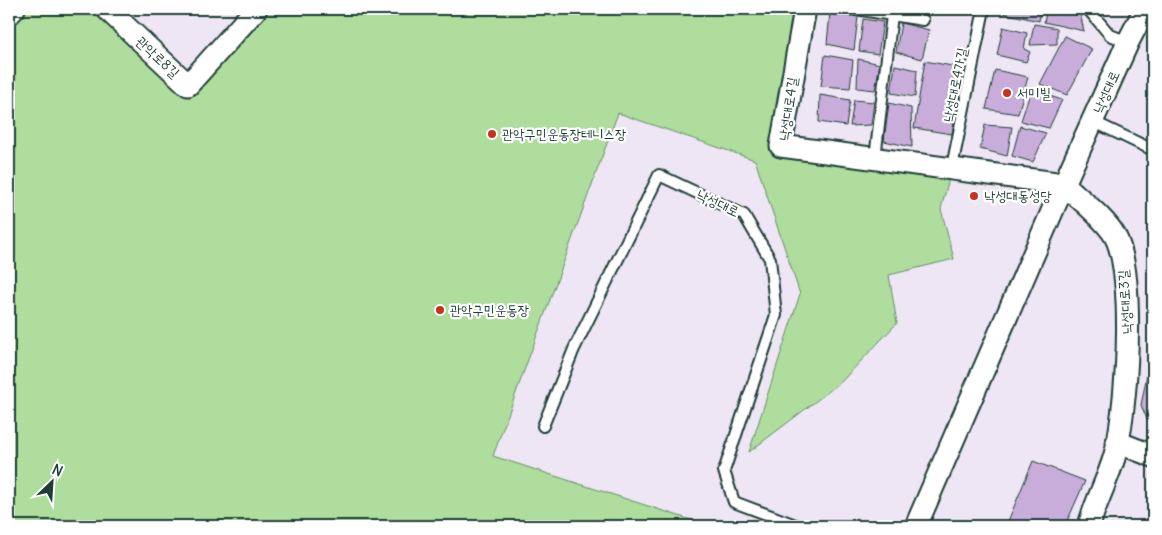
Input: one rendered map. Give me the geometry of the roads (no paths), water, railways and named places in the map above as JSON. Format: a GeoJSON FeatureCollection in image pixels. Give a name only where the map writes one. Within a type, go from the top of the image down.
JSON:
{"type":"FeatureCollection","features":[{"type":"Feature","properties":{"kind":"street"},"geometry":{"type":"LineString","coordinates":[[9,14],[14,9]]}},
{"type":"Feature","properties":{"kind":"street","name":"관악로8길"},"geometry":{"type":"LineString","coordinates":[[107,9],[188,85],[256,9]]}},
{"type":"Feature","properties":{"kind":"street","name":"낙성대로4길"},"geometry":{"type":"LineString","coordinates":[[805,9],[781,146],[952,167],[1064,184]]}},
{"type":"Feature","properties":{"kind":"street","name":"낙성대로"},"geometry":{"type":"LineString","coordinates":[[916,526],[1064,184],[1128,42],[1145,9]]}},
{"type":"Feature","properties":{"kind":"street","name":"낙성대로3길"},"geometry":{"type":"LineString","coordinates":[[1064,184],[1112,231],[1121,252],[1127,308],[1127,351],[1117,442],[1114,458],[1089,526]]}},
{"type":"Feature","properties":{"kind":"street"},"geometry":{"type":"LineString","coordinates":[[1117,442],[1153,456]]}},
{"type":"Feature","properties":{"kind":"lane"},"geometry":{"type":"LineString","coordinates":[[856,9],[923,20]]}},
{"type":"Feature","properties":{"kind":"lane","name":"낙성대로4가길"},"geometry":{"type":"LineString","coordinates":[[952,167],[984,9]]}},
{"type":"Feature","properties":{"kind":"lane"},"geometry":{"type":"LineString","coordinates":[[1088,9],[1110,35],[1128,42]]}},
{"type":"Feature","properties":{"kind":"lane"},"geometry":{"type":"LineString","coordinates":[[875,158],[892,15]]}},
{"type":"Feature","properties":{"kind":"lane"},"geometry":{"type":"LineString","coordinates":[[1092,121],[1153,150]]}},
{"type":"Feature","properties":{"kind":"lane","name":"낙성대로"},"geometry":{"type":"LineString","coordinates":[[543,426],[574,349],[659,175],[744,215],[770,259],[776,315],[724,471],[734,502],[798,526]]}},
{"type":"Feature","properties":{"kind":"place","name":"서미빌"},"geometry":{"type":"Point","coordinates":[1007,93]}},
{"type":"Feature","properties":{"kind":"place","name":"관악구민운동장테니스장"},"geometry":{"type":"Point","coordinates":[492,134]}},
{"type":"Feature","properties":{"kind":"place","name":"낙성대동성당"},"geometry":{"type":"Point","coordinates":[974,196]}},
{"type":"Feature","properties":{"kind":"place","name":"관악구민운동장"},"geometry":{"type":"Point","coordinates":[440,310]}}]}
